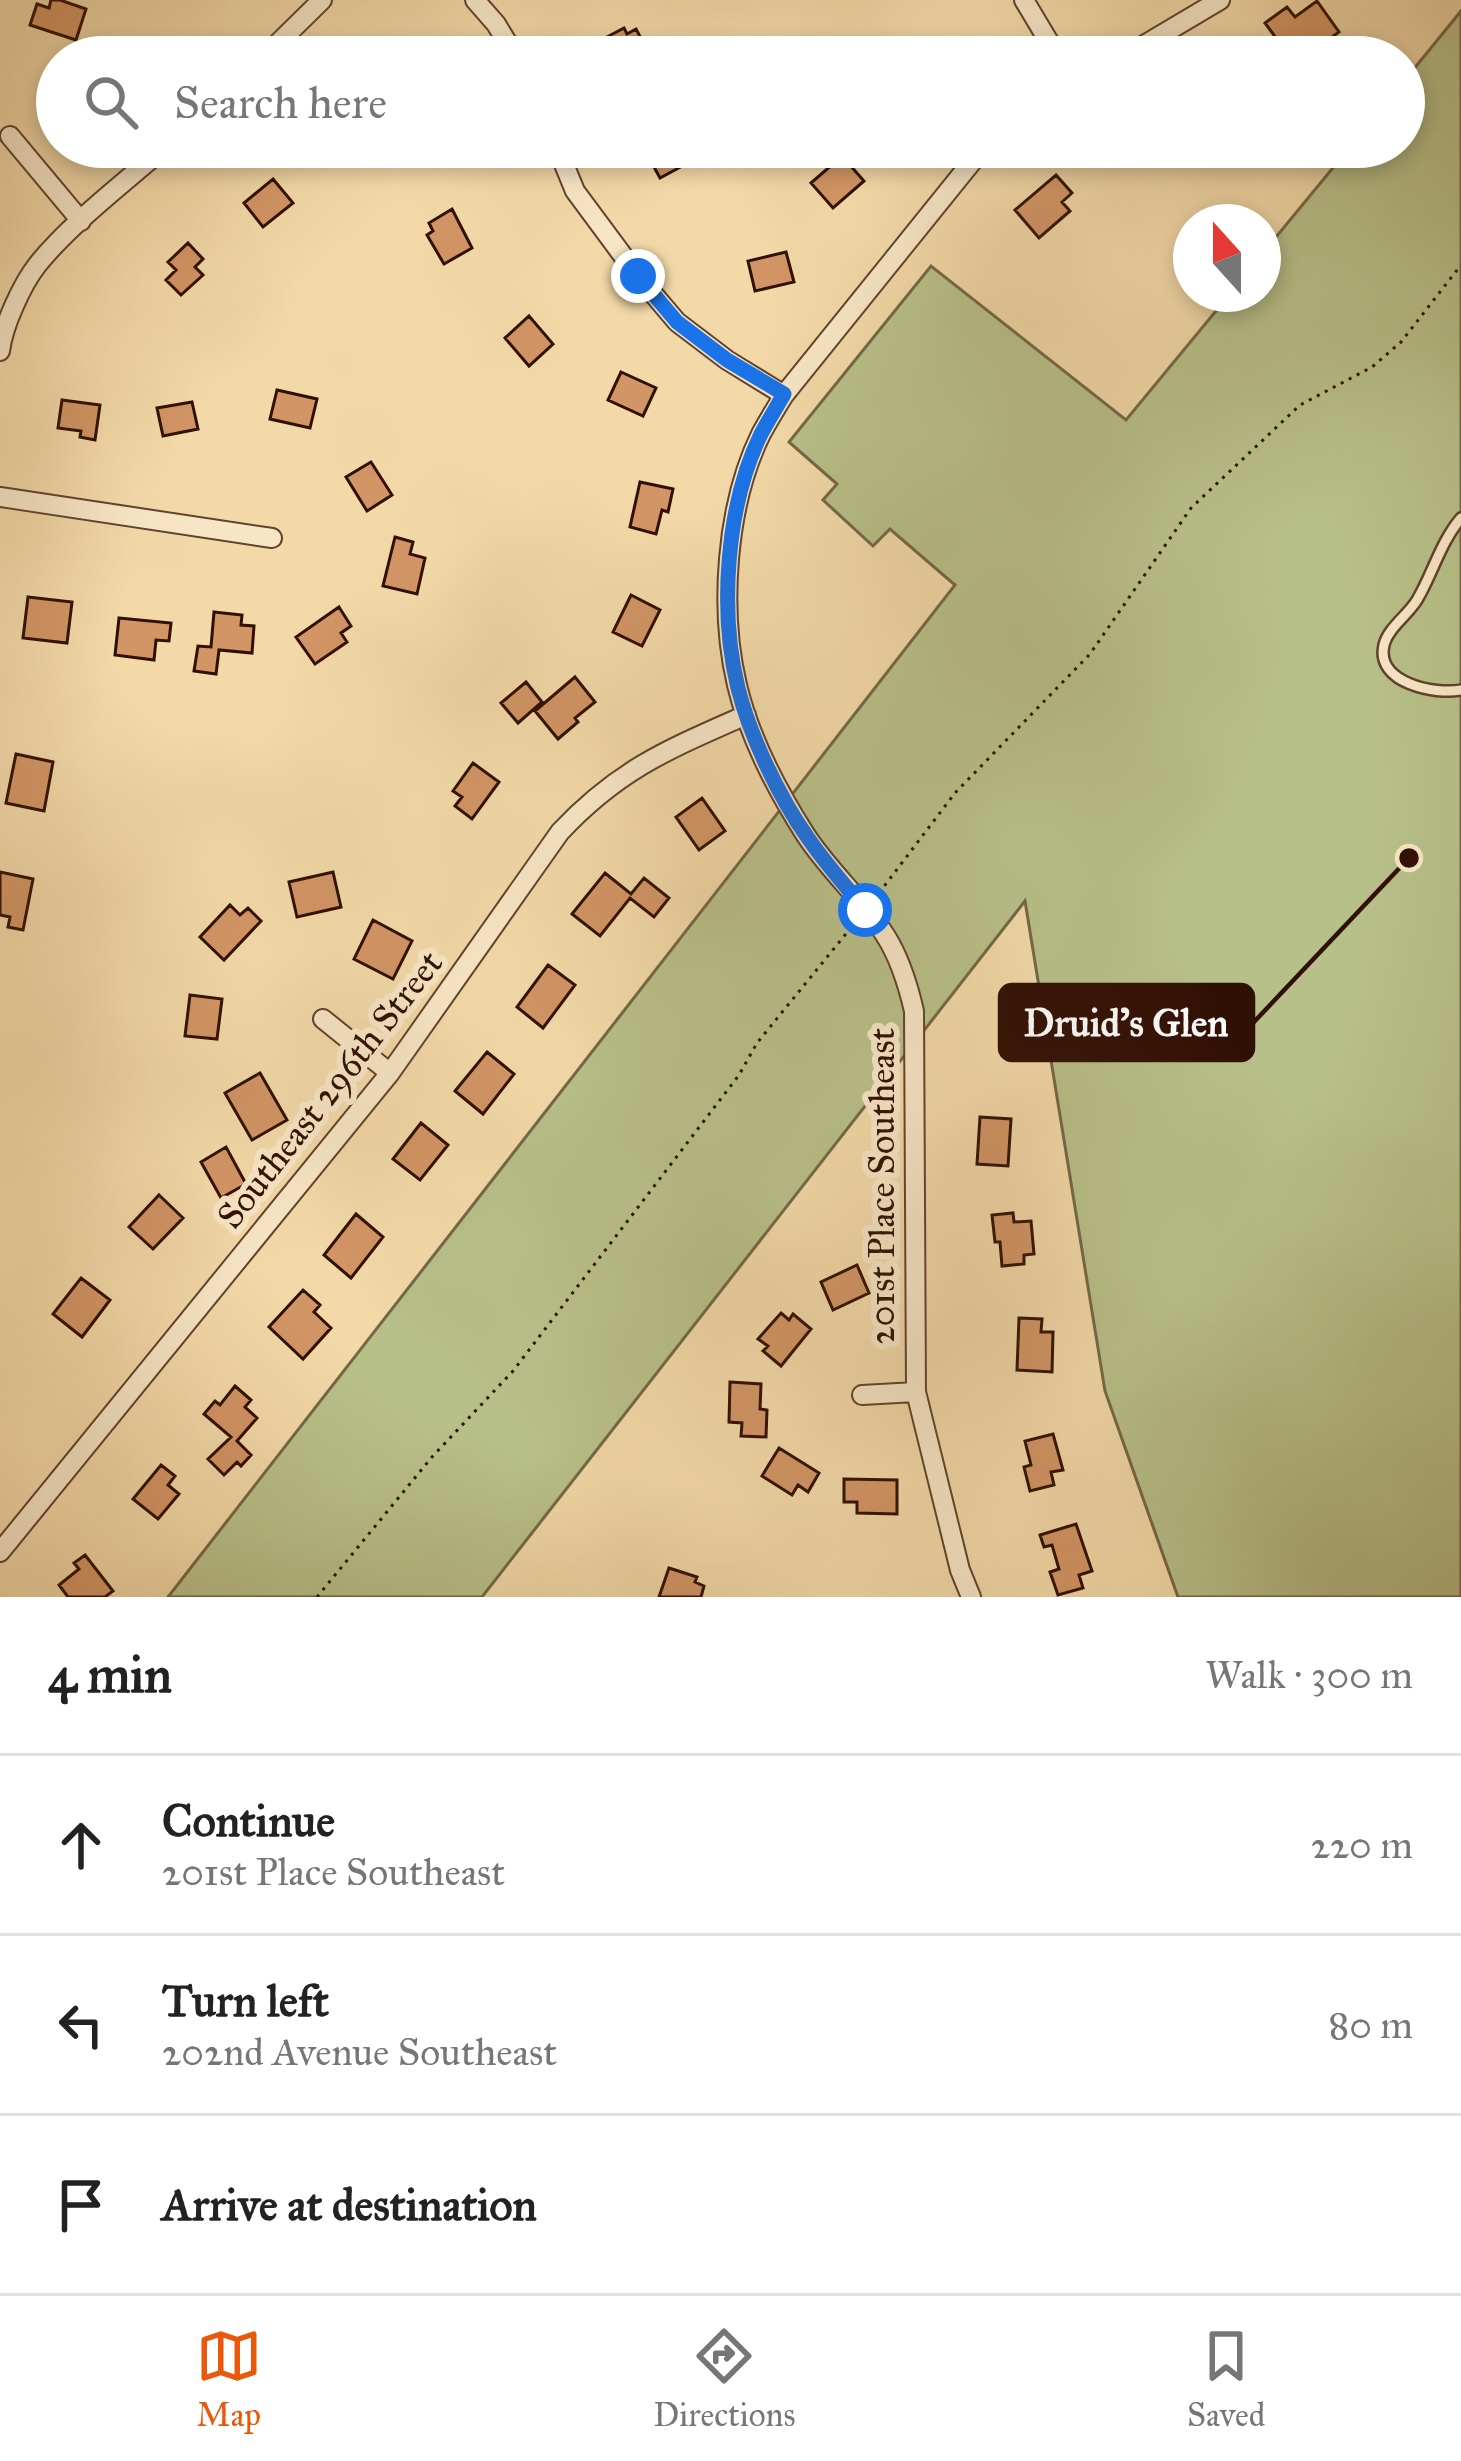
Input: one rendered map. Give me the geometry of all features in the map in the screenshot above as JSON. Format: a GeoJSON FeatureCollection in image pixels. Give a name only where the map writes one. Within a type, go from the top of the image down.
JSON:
{"type":"FeatureCollection","features":[{"type":"Feature","properties":{"kind":"street"},"geometry":{"type":"LineString","coordinates":[[285,36],[322,0]]}},
{"type":"Feature","properties":{"kind":"street"},"geometry":{"type":"LineString","coordinates":[[475,0],[503,36]]}},
{"type":"Feature","properties":{"kind":"street"},"geometry":{"type":"LineString","coordinates":[[1024,0],[1045,36]]}},
{"type":"Feature","properties":{"kind":"street"},"geometry":{"type":"LineString","coordinates":[[1159,36],[1220,0]]}},
{"type":"Feature","properties":{"kind":"street"},"geometry":{"type":"LineString","coordinates":[[10,136],[36,167]]}},
{"type":"Feature","properties":{"kind":"street"},"geometry":{"type":"LineString","coordinates":[[37,168],[81,221]]}},
{"type":"Feature","properties":{"kind":"street"},"geometry":{"type":"LineString","coordinates":[[0,351],[2,332],[36,266],[141,168]]}},
{"type":"Feature","properties":{"kind":"street"},"geometry":{"type":"LineString","coordinates":[[566,168],[575,190],[677,322],[727,360],[784,394]]}},
{"type":"Feature","properties":{"kind":"street","name":"201st Place Southeast"},"geometry":{"type":"LineString","coordinates":[[967,168],[784,394],[760,436],[746,472],[732,538],[729,606],[732,662],[746,715],[775,779],[806,836],[884,934],[898,960],[914,1011],[916,1392],[960,1570],[971,1597]]}},
{"type":"Feature","properties":{"kind":"street"},"geometry":{"type":"LineString","coordinates":[[0,497],[272,538]]}},
{"type":"Feature","properties":{"kind":"street","name":"Southeast 296th Street"},"geometry":{"type":"LineString","coordinates":[[0,1552],[390,1073],[560,832],[630,771],[659,753],[746,715]]}},
{"type":"Feature","properties":{"kind":"street"},"geometry":{"type":"LineString","coordinates":[[323,1019],[390,1073]]}},
{"type":"Feature","properties":{"kind":"street"},"geometry":{"type":"LineString","coordinates":[[862,1395],[916,1392]]}},
{"type":"Feature","properties":{"kind":"lane"},"geometry":{"type":"LineString","coordinates":[[1461,518],[1441,546],[1415,604],[1384,642],[1383,653],[1386,664],[1404,682],[1430,690],[1461,690]]}},
{"type":"Feature","properties":{"kind":"path"},"geometry":{"type":"LineString","coordinates":[[317,1597],[432,1457],[513,1371],[725,1094],[757,1043],[955,793],[1090,653],[1191,508],[1300,405],[1372,367],[1401,343],[1461,265]]}},
{"type":"Feature","properties":{"kind":"green space"},"geometry":{"type":"Polygon","coordinates":[[[1461,11],[1461,1597],[1178,1597],[1105,1391],[1025,901],[482,1597],[168,1597],[955,585],[890,529],[873,546],[823,500],[837,484],[789,442],[931,266],[1126,420],[1215,312],[1281,312],[1281,231],[1333,168],[1425,168],[1425,55],[1461,11]]]}},
{"type":"Feature","properties":{"kind":"building"},"geometry":{"type":"Polygon","coordinates":[[[51,0],[60,0],[86,9],[77,36],[30,25],[37,4],[49,8],[51,0]]]}},
{"type":"Feature","properties":{"kind":"building"},"geometry":{"type":"Polygon","coordinates":[[[1317,1],[1339,32],[1334,36],[1275,36],[1265,23],[1287,7],[1295,17],[1317,1]]]}},
{"type":"Feature","properties":{"kind":"building"},"geometry":{"type":"Polygon","coordinates":[[[624,28],[627,34],[636,29],[640,36],[609,36],[624,28]]]}},
{"type":"Feature","properties":{"kind":"building"},"geometry":{"type":"Polygon","coordinates":[[[655,168],[679,168],[660,178],[655,168]]]}},
{"type":"Feature","properties":{"kind":"building"},"geometry":{"type":"Polygon","coordinates":[[[828,168],[853,168],[864,181],[833,208],[811,183],[828,168]]]}},
{"type":"Feature","properties":{"kind":"building"},"geometry":{"type":"Polygon","coordinates":[[[1056,175],[1072,193],[1062,202],[1070,211],[1039,238],[1015,210],[1056,175]]]}},
{"type":"Feature","properties":{"kind":"building"},"geometry":{"type":"Polygon","coordinates":[[[273,179],[293,203],[263,227],[244,203],[273,179]]]}},
{"type":"Feature","properties":{"kind":"building"},"geometry":{"type":"Polygon","coordinates":[[[452,209],[472,248],[444,264],[427,235],[433,231],[429,223],[452,209]]]}},
{"type":"Feature","properties":{"kind":"building"},"geometry":{"type":"Polygon","coordinates":[[[188,243],[203,259],[195,267],[203,275],[181,295],[166,280],[176,270],[168,262],[188,243]]]}},
{"type":"Feature","properties":{"kind":"building"},"geometry":{"type":"Polygon","coordinates":[[[786,252],[794,282],[755,291],[748,261],[786,252]]]}},
{"type":"Feature","properties":{"kind":"building"},"geometry":{"type":"Polygon","coordinates":[[[529,316],[553,344],[529,366],[505,338],[529,316]]]}},
{"type":"Feature","properties":{"kind":"building"},"geometry":{"type":"Polygon","coordinates":[[[621,372],[656,388],[643,416],[608,400],[621,372]]]}},
{"type":"Feature","properties":{"kind":"building"},"geometry":{"type":"Polygon","coordinates":[[[277,390],[317,399],[310,428],[270,419],[277,390]]]}},
{"type":"Feature","properties":{"kind":"building"},"geometry":{"type":"Polygon","coordinates":[[[62,400],[100,405],[95,440],[80,437],[81,431],[58,428],[62,400]]]}},
{"type":"Feature","properties":{"kind":"building"},"geometry":{"type":"Polygon","coordinates":[[[192,402],[198,429],[163,436],[157,408],[192,402]]]}},
{"type":"Feature","properties":{"kind":"building"},"geometry":{"type":"Polygon","coordinates":[[[371,462],[392,495],[367,511],[346,477],[371,462]]]}},
{"type":"Feature","properties":{"kind":"building"},"geometry":{"type":"Polygon","coordinates":[[[640,482],[673,489],[656,534],[630,527],[640,482]]]}},
{"type":"Feature","properties":{"kind":"building"},"geometry":{"type":"Polygon","coordinates":[[[395,537],[413,542],[410,554],[425,558],[417,594],[383,586],[395,537]]]}},
{"type":"Feature","properties":{"kind":"building"},"geometry":{"type":"Polygon","coordinates":[[[631,595],[660,610],[642,646],[613,632],[631,595]]]}},
{"type":"Feature","properties":{"kind":"building"},"geometry":{"type":"Polygon","coordinates":[[[28,597],[72,602],[67,643],[23,638],[28,597]]]}},
{"type":"Feature","properties":{"kind":"building"},"geometry":{"type":"Polygon","coordinates":[[[339,607],[351,626],[341,633],[347,642],[315,664],[296,637],[339,607]]]}},
{"type":"Feature","properties":{"kind":"building"},"geometry":{"type":"Polygon","coordinates":[[[214,612],[242,615],[241,625],[254,626],[252,653],[219,650],[216,674],[194,671],[198,646],[211,647],[214,612]]]}},
{"type":"Feature","properties":{"kind":"building"},"geometry":{"type":"Polygon","coordinates":[[[119,618],[171,623],[169,641],[156,640],[154,660],[115,655],[119,618]]]}},
{"type":"Feature","properties":{"kind":"building"},"geometry":{"type":"Polygon","coordinates":[[[575,677],[595,702],[558,739],[535,711],[575,677]]]}},
{"type":"Feature","properties":{"kind":"building"},"geometry":{"type":"Polygon","coordinates":[[[526,682],[542,702],[518,723],[501,703],[526,682]]]}},
{"type":"Feature","properties":{"kind":"building"},"geometry":{"type":"Polygon","coordinates":[[[16,754],[53,762],[44,811],[6,803],[16,754]]]}},
{"type":"Feature","properties":{"kind":"building"},"geometry":{"type":"Polygon","coordinates":[[[473,763],[499,782],[472,819],[455,806],[462,797],[453,791],[473,763]]]}},
{"type":"Feature","properties":{"kind":"building"},"geometry":{"type":"Polygon","coordinates":[[[702,798],[725,831],[699,850],[676,817],[702,798]]]}},
{"type":"Feature","properties":{"kind":"building"},"geometry":{"type":"Polygon","coordinates":[[[0,872],[33,879],[23,930],[8,927],[10,917],[0,915],[0,872]]]}},
{"type":"Feature","properties":{"kind":"building"},"geometry":{"type":"Polygon","coordinates":[[[333,872],[341,907],[297,917],[289,882],[333,872]]]}},
{"type":"Feature","properties":{"kind":"building"},"geometry":{"type":"Polygon","coordinates":[[[605,873],[631,894],[644,878],[669,898],[654,917],[630,898],[600,936],[572,914],[605,873]]]}},
{"type":"Feature","properties":{"kind":"building"},"geometry":{"type":"Polygon","coordinates":[[[230,905],[240,915],[248,908],[261,921],[224,960],[200,937],[230,905]]]}},
{"type":"Feature","properties":{"kind":"building"},"geometry":{"type":"Polygon","coordinates":[[[373,920],[412,941],[393,979],[354,959],[373,920]]]}},
{"type":"Feature","properties":{"kind":"building"},"geometry":{"type":"Polygon","coordinates":[[[548,965],[575,985],[543,1028],[517,1007],[548,965]]]}},
{"type":"Feature","properties":{"kind":"building"},"geometry":{"type":"Polygon","coordinates":[[[190,995],[222,999],[217,1039],[185,1036],[190,995]]]}},
{"type":"Feature","properties":{"kind":"building"},"geometry":{"type":"Polygon","coordinates":[[[487,1052],[514,1074],[483,1114],[455,1091],[487,1052]]]}},
{"type":"Feature","properties":{"kind":"building"},"geometry":{"type":"Polygon","coordinates":[[[260,1073],[287,1120],[252,1140],[225,1093],[260,1073]]]}},
{"type":"Feature","properties":{"kind":"building"},"geometry":{"type":"Polygon","coordinates":[[[980,1117],[1011,1119],[1008,1166],[977,1164],[980,1117]]]}},
{"type":"Feature","properties":{"kind":"building"},"geometry":{"type":"Polygon","coordinates":[[[421,1123],[448,1145],[420,1180],[393,1159],[421,1123]]]}},
{"type":"Feature","properties":{"kind":"building"},"geometry":{"type":"Polygon","coordinates":[[[226,1147],[246,1184],[221,1198],[201,1162],[226,1147]]]}},
{"type":"Feature","properties":{"kind":"building"},"geometry":{"type":"Polygon","coordinates":[[[159,1195],[183,1218],[153,1249],[129,1227],[159,1195]]]}},
{"type":"Feature","properties":{"kind":"building"},"geometry":{"type":"Polygon","coordinates":[[[1013,1213],[1014,1222],[1031,1221],[1034,1254],[1024,1255],[1024,1264],[1002,1266],[992,1215],[1013,1213]]]}},
{"type":"Feature","properties":{"kind":"building"},"geometry":{"type":"Polygon","coordinates":[[[356,1214],[383,1237],[351,1278],[324,1255],[356,1214]]]}},
{"type":"Feature","properties":{"kind":"building"},"geometry":{"type":"Polygon","coordinates":[[[857,1265],[869,1293],[833,1310],[821,1282],[857,1265]]]}},
{"type":"Feature","properties":{"kind":"building"},"geometry":{"type":"Polygon","coordinates":[[[81,1278],[110,1300],[82,1337],[53,1314],[81,1278]]]}},
{"type":"Feature","properties":{"kind":"building"},"geometry":{"type":"Polygon","coordinates":[[[303,1290],[320,1305],[314,1312],[331,1328],[303,1359],[269,1327],[303,1290]]]}},
{"type":"Feature","properties":{"kind":"building"},"geometry":{"type":"Polygon","coordinates":[[[781,1313],[789,1320],[793,1314],[811,1329],[781,1366],[763,1351],[768,1346],[758,1339],[781,1313]]]}},
{"type":"Feature","properties":{"kind":"building"},"geometry":{"type":"Polygon","coordinates":[[[1019,1318],[1042,1319],[1041,1332],[1053,1332],[1052,1372],[1017,1370],[1019,1318]]]}},
{"type":"Feature","properties":{"kind":"building"},"geometry":{"type":"Polygon","coordinates":[[[730,1382],[761,1384],[766,1437],[741,1436],[742,1423],[729,1422],[730,1382]]]}},
{"type":"Feature","properties":{"kind":"building"},"geometry":{"type":"Polygon","coordinates":[[[235,1386],[251,1400],[245,1407],[257,1418],[237,1441],[251,1455],[224,1475],[208,1459],[231,1437],[204,1414],[215,1401],[220,1405],[235,1386]]]}},
{"type":"Feature","properties":{"kind":"building"},"geometry":{"type":"Polygon","coordinates":[[[1053,1434],[1063,1470],[1051,1472],[1054,1485],[1030,1491],[1025,1441],[1053,1434]]]}},
{"type":"Feature","properties":{"kind":"building"},"geometry":{"type":"Polygon","coordinates":[[[779,1448],[819,1473],[808,1492],[798,1485],[792,1495],[762,1476],[779,1448]]]}},
{"type":"Feature","properties":{"kind":"building"},"geometry":{"type":"Polygon","coordinates":[[[161,1465],[175,1476],[168,1485],[179,1494],[158,1519],[133,1499],[161,1465]]]}},
{"type":"Feature","properties":{"kind":"building"},"geometry":{"type":"Polygon","coordinates":[[[844,1479],[897,1480],[897,1514],[857,1513],[857,1502],[844,1502],[844,1479]]]}},
{"type":"Feature","properties":{"kind":"building"},"geometry":{"type":"Polygon","coordinates":[[[1076,1524],[1092,1571],[1079,1575],[1083,1588],[1058,1595],[1050,1572],[1059,1569],[1052,1545],[1044,1547],[1040,1535],[1076,1524]]]}},
{"type":"Feature","properties":{"kind":"building"},"geometry":{"type":"Polygon","coordinates":[[[85,1555],[113,1591],[105,1597],[68,1597],[59,1585],[79,1569],[74,1563],[85,1555]]]}},
{"type":"Feature","properties":{"kind":"building"},"geometry":{"type":"Polygon","coordinates":[[[669,1568],[697,1577],[695,1582],[704,1586],[701,1597],[659,1597],[669,1568]]]}},
{"type":"Feature","properties":{"kind":"place","name":"Druid's Glen"},"geometry":{"type":"Point","coordinates":[1409,858]}},
{"type":"Feature","properties":{"kind":"route"},"geometry":{"type":"LineString","coordinates":[[638,276],[677,322],[727,360],[784,394],[760,436],[737,506],[729,572],[732,662],[746,715],[775,779],[806,836],[865,910]]}}]}
